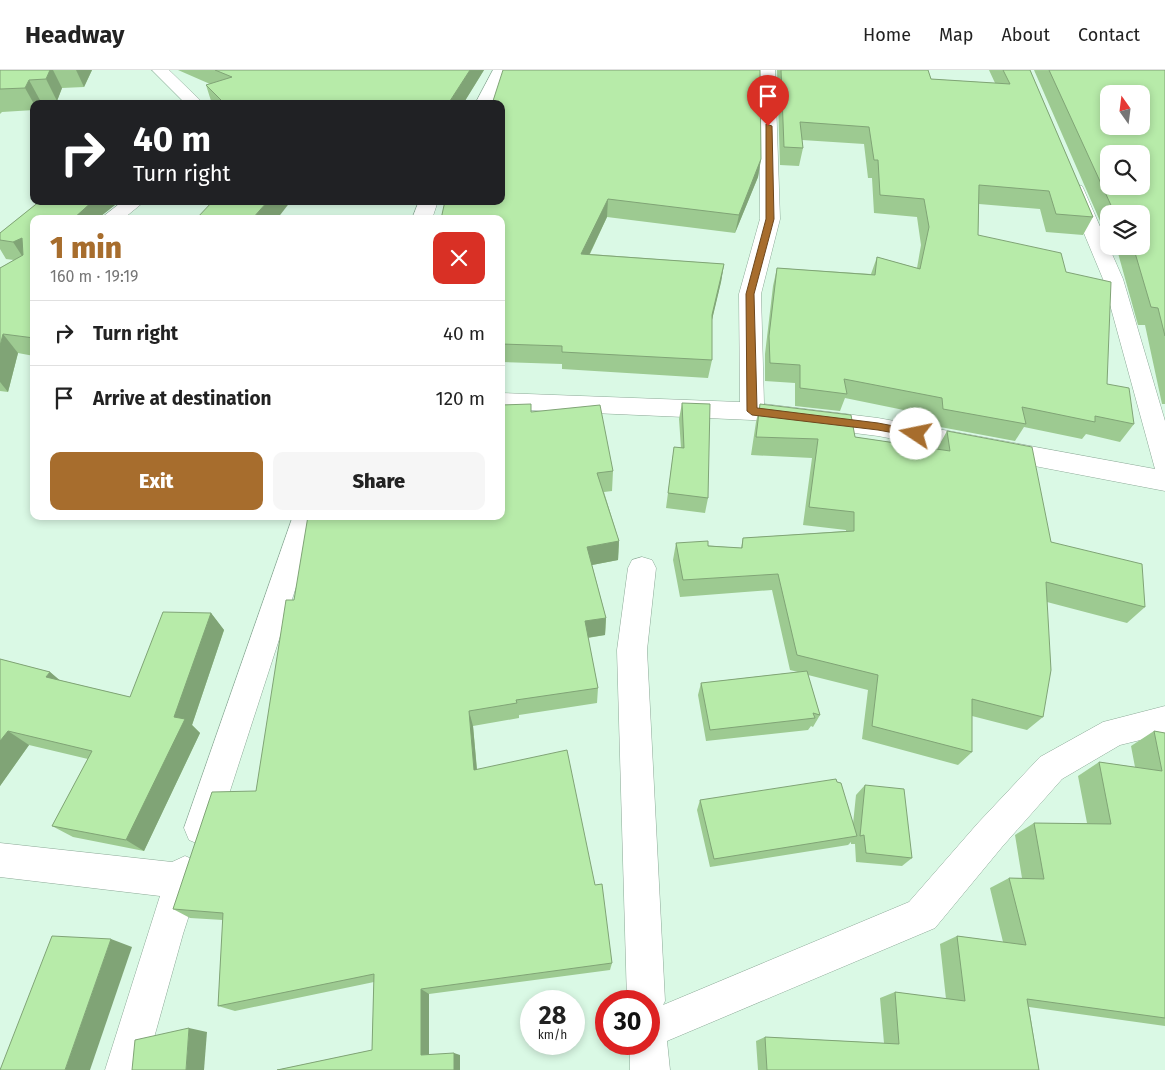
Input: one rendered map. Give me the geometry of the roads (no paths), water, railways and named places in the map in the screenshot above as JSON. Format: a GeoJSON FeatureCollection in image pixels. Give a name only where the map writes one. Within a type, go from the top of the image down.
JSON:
{"type":"FeatureCollection","features":[{"type":"Feature","properties":{"kind":"street"},"geometry":{"type":"LineString","coordinates":[[160,70],[192,100]]}},
{"type":"Feature","properties":{"kind":"street"},"geometry":{"type":"LineString","coordinates":[[485,100],[502,70]]}},
{"type":"Feature","properties":{"kind":"street"},"geometry":{"type":"LineString","coordinates":[[752,411],[750,294],[770,219],[767,70]]}},
{"type":"Feature","properties":{"kind":"street"},"geometry":{"type":"LineString","coordinates":[[1067,170],[1113,279],[1165,464]]}},
{"type":"Feature","properties":{"kind":"street"},"geometry":{"type":"LineString","coordinates":[[116,215],[130,205]]}},
{"type":"Feature","properties":{"kind":"street"},"geometry":{"type":"LineString","coordinates":[[505,401],[752,411],[878,426],[1165,481]]}},
{"type":"Feature","properties":{"kind":"street"},"geometry":{"type":"LineString","coordinates":[[125,1070],[165,934],[305,520]]}},
{"type":"Feature","properties":{"kind":"street"},"geometry":{"type":"LineString","coordinates":[[642,568],[632,650],[646,990]]}},
{"type":"Feature","properties":{"kind":"street"},"geometry":{"type":"LineString","coordinates":[[660,1025],[922,915],[990,835],[1051,768],[1114,732],[1165,720]]}},
{"type":"Feature","properties":{"kind":"street"},"geometry":{"type":"LineString","coordinates":[[0,860],[183,881]]}},
{"type":"Feature","properties":{"kind":"street"},"geometry":{"type":"LineString","coordinates":[[649,1055],[650,1070]]}}]}
